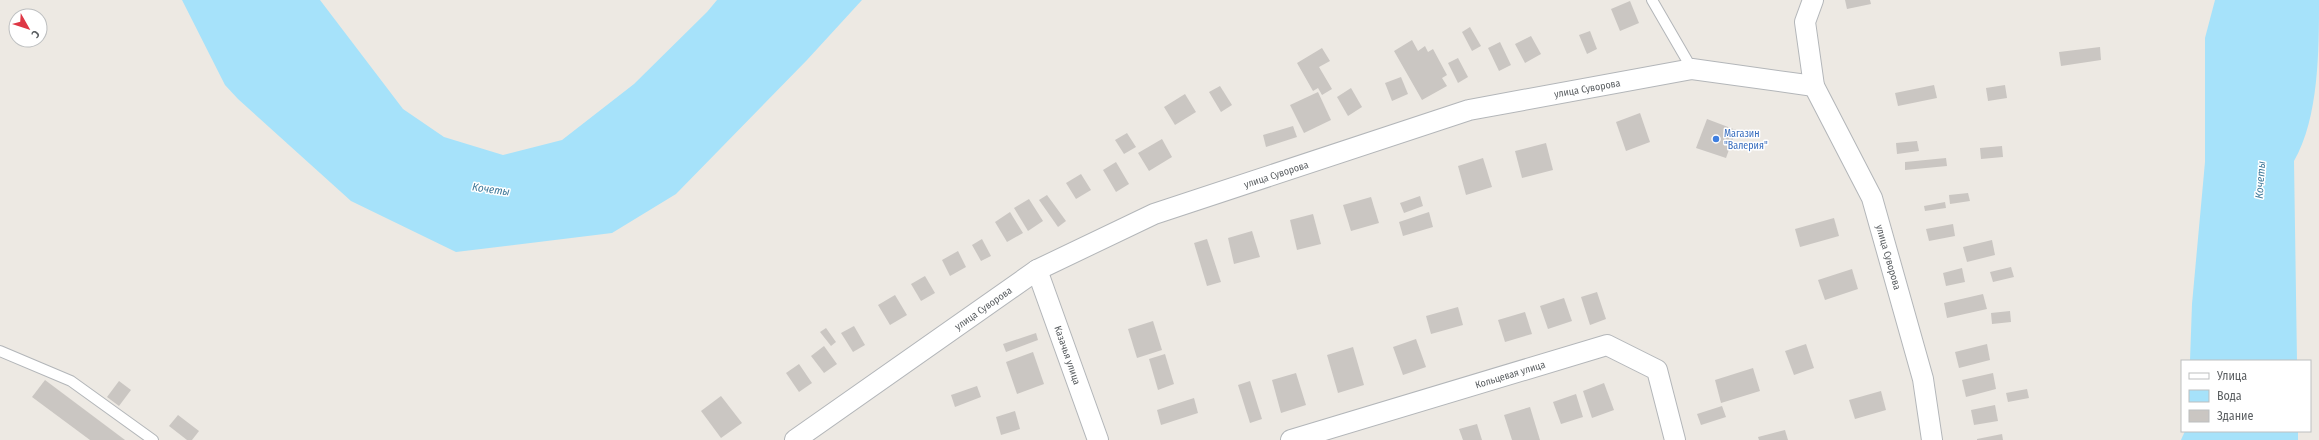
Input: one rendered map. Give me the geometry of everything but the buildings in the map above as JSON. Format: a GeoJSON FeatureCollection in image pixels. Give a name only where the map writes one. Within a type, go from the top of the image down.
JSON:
{"type":"FeatureCollection","features":[{"type":"Feature","properties":{"kind":"street","name":"улица Суворова"},"geometry":{"type":"LineString","coordinates":[[1813,0],[1804,22],[1814,86],[1872,198],[1923,379],[1932,440]]}},
{"type":"Feature","properties":{"kind":"street","name":"улица Суворова"},"geometry":{"type":"LineString","coordinates":[[795,440],[1038,270],[1154,214],[1469,110],[1692,69],[1814,86]]}},
{"type":"Feature","properties":{"kind":"street","name":"Казачья улица"},"geometry":{"type":"LineString","coordinates":[[1038,270],[1098,440]]}},
{"type":"Feature","properties":{"kind":"street","name":"Кольцевая улица"},"geometry":{"type":"LineString","coordinates":[[1291,440],[1607,345],[1657,370],[1675,440]]}},
{"type":"Feature","properties":{"kind":"lane"},"geometry":{"type":"LineString","coordinates":[[1652,0],[1692,69]]}},
{"type":"Feature","properties":{"kind":"lane"},"geometry":{"type":"LineString","coordinates":[[0,351],[71,381],[152,440]]}},
{"type":"Feature","properties":{"kind":"water","name":"Кочеты"},"geometry":{"type":"Polygon","coordinates":[[[182,0],[320,0],[403,109],[444,137],[503,155],[562,140],[634,84],[707,12],[717,0],[862,0],[807,60],[676,194],[612,233],[456,252],[351,201],[238,99],[225,85],[182,0]]]}},
{"type":"Feature","properties":{"kind":"water","name":"Кочеты"},"geometry":{"type":"Polygon","coordinates":[[[2215,0],[2319,0],[2318,62],[2313,104],[2302,144],[2294,161],[2297,360],[2190,360],[2192,304],[2205,162],[2205,38],[2215,0]]]}},
{"type":"Feature","properties":{"kind":"water"},"geometry":{"type":"Polygon","coordinates":[[[2185,432],[2298,432],[2298,440],[2181,440],[2185,432]]]}},
{"type":"Feature","properties":{"kind":"place","name":"Магазин \"Валерия\""},"geometry":{"type":"Point","coordinates":[1716,139]}}]}
